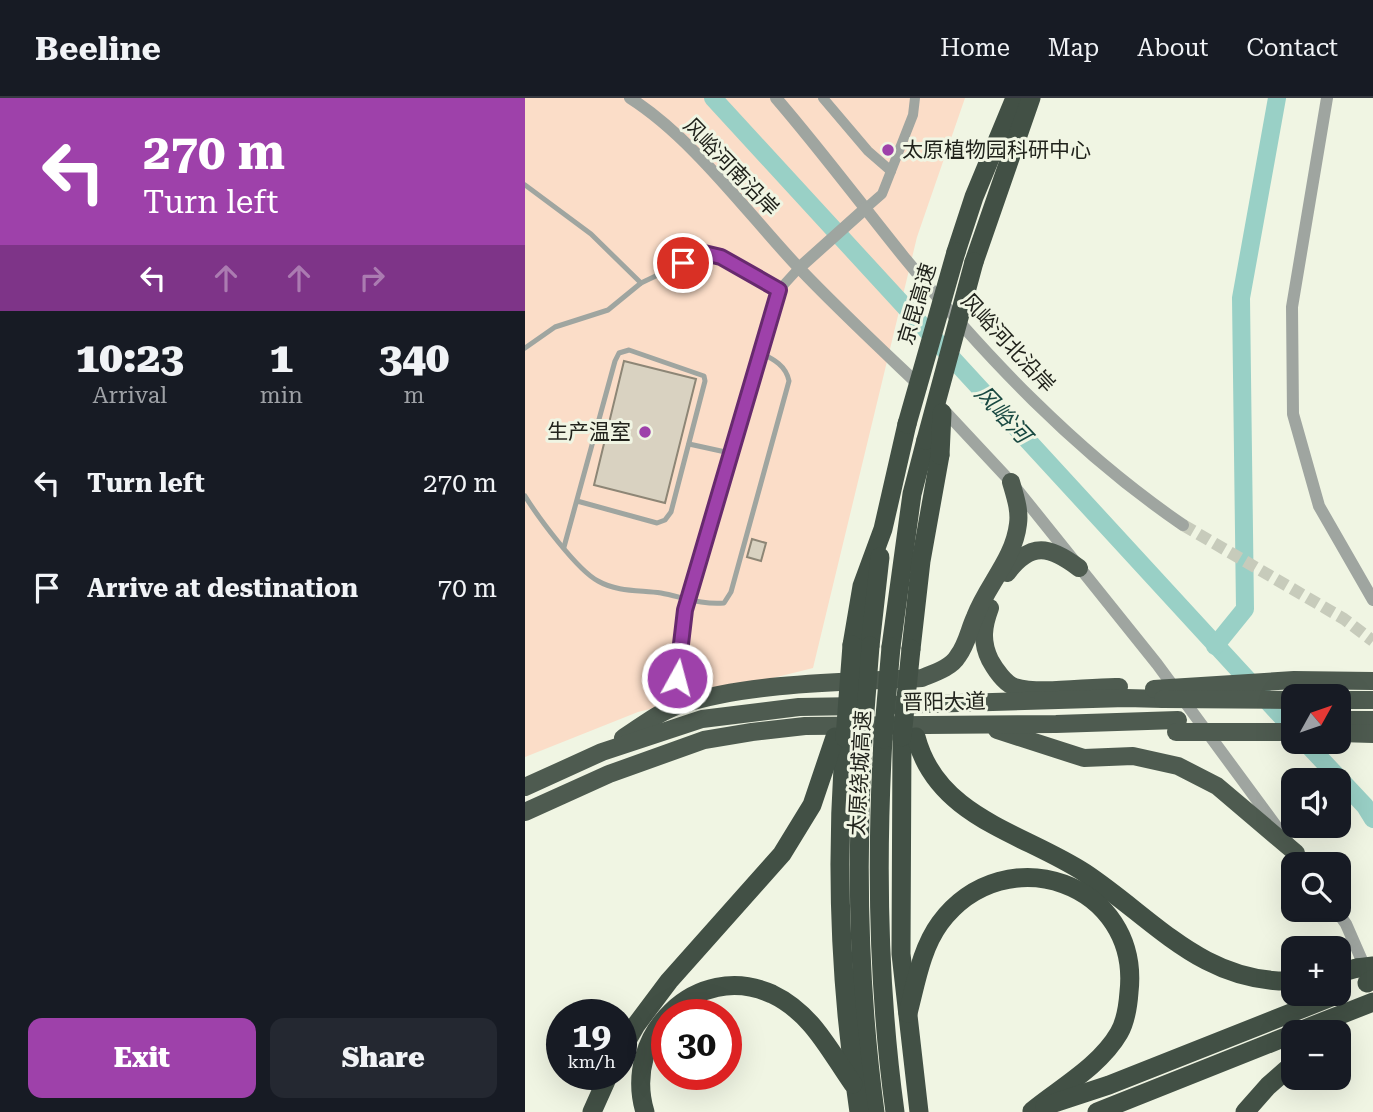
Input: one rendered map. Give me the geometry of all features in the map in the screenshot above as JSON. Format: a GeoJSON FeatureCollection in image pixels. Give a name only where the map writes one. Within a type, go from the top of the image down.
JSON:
{"type":"FeatureCollection","features":[{"type":"Feature","properties":{"kind":"highway","name":"京昆高速"},"geometry":{"type":"LineString","coordinates":[[883,528],[907,424],[956,252],[974,197],[1015,98]]}},
{"type":"Feature","properties":{"kind":"highway","name":"京昆高速"},"geometry":{"type":"LineString","coordinates":[[944,373],[974,262],[1031,98]]}},
{"type":"Feature","properties":{"kind":"highway","name":"太原绕城高速"},"geometry":{"type":"LineString","coordinates":[[895,1108],[880,929],[879,805],[900,737],[891,647],[912,494],[944,373]]}},
{"type":"Feature","properties":{"kind":"highway"},"geometry":{"type":"LineString","coordinates":[[918,1102],[901,954],[900,737],[906,708],[921,561],[940,455],[944,373]]}},
{"type":"Feature","properties":{"kind":"highway"},"geometry":{"type":"LineString","coordinates":[[602,752],[665,711],[683,703],[748,691],[922,678],[938,672],[957,659],[982,601],[1009,555],[1016,536],[1018,508],[1011,482]]}},
{"type":"Feature","properties":{"kind":"highway","name":"太原绕城高速"},"geometry":{"type":"LineString","coordinates":[[867,1110],[860,930],[859,804],[848,737],[861,646],[883,528]]}},
{"type":"Feature","properties":{"kind":"highway"},"geometry":{"type":"LineString","coordinates":[[1079,568],[1058,552],[1042,549],[1017,559],[1004,577],[983,626],[984,648],[995,669],[1014,687],[1158,694],[1294,680],[1373,681]]}},
{"type":"Feature","properties":{"kind":"highway"},"geometry":{"type":"LineString","coordinates":[[855,1088],[842,967],[839,842],[848,737],[845,713],[861,646]]}},
{"type":"Feature","properties":{"kind":"highway","name":"晋阳大道"},"geometry":{"type":"LineString","coordinates":[[525,787],[602,752],[702,719],[799,707],[1126,698],[1158,694],[1281,699]]}},
{"type":"Feature","properties":{"kind":"highway"},"geometry":{"type":"LineString","coordinates":[[1351,700],[1373,700]]}},
{"type":"Feature","properties":{"kind":"highway"},"geometry":{"type":"LineString","coordinates":[[1351,720],[1373,720]]}},
{"type":"Feature","properties":{"kind":"highway","name":"晋阳大道"},"geometry":{"type":"LineString","coordinates":[[525,811],[609,774],[704,740],[805,726],[1098,723],[1177,726],[1281,721]]}},
{"type":"Feature","properties":{"kind":"highway"},"geometry":{"type":"LineString","coordinates":[[980,724],[1084,758],[1133,756],[1178,766],[1217,786],[1292,852]]}},
{"type":"Feature","properties":{"kind":"highway"},"geometry":{"type":"LineString","coordinates":[[1177,726],[1281,731]]}},
{"type":"Feature","properties":{"kind":"highway"},"geometry":{"type":"LineString","coordinates":[[1351,733],[1373,734]]}},
{"type":"Feature","properties":{"kind":"highway"},"geometry":{"type":"LineString","coordinates":[[637,1025],[669,981],[782,854],[812,805],[826,758],[848,737]]}},
{"type":"Feature","properties":{"kind":"highway"},"geometry":{"type":"LineString","coordinates":[[900,737],[929,767],[941,785],[973,814],[1083,872],[1208,963],[1254,979],[1281,980]]}},
{"type":"Feature","properties":{"kind":"highway"},"geometry":{"type":"LineString","coordinates":[[908,1013],[925,951],[939,925],[958,903],[982,886],[1004,879],[1030,876],[1058,881],[1082,892],[1104,911],[1119,933],[1128,956],[1130,981],[1127,1010],[1119,1033],[1101,1055],[1030,1111]]}},
{"type":"Feature","properties":{"kind":"highway"},"geometry":{"type":"LineString","coordinates":[[645,1112],[640,1076],[652,1034],[677,1005],[714,987],[734,985],[772,994],[795,1007],[811,1021],[867,1110]]}},
{"type":"Feature","properties":{"kind":"highway"},"geometry":{"type":"LineString","coordinates":[[1351,1021],[1373,1003]]}},
{"type":"Feature","properties":{"kind":"highway"},"geometry":{"type":"LineString","coordinates":[[1329,1020],[1373,1003]]}},
{"type":"Feature","properties":{"kind":"highway"},"geometry":{"type":"LineString","coordinates":[[1030,1111],[1109,1084],[1308,1006]]}},
{"type":"Feature","properties":{"kind":"highway"},"geometry":{"type":"LineString","coordinates":[[1097,1112],[1281,1039]]}},
{"type":"Feature","properties":{"kind":"highway"},"geometry":{"type":"LineString","coordinates":[[1245,1112],[1281,1075]]}},
{"type":"Feature","properties":{"kind":"highway"},"geometry":{"type":"LineString","coordinates":[[592,1112],[602,1090]]}},
{"type":"Feature","properties":{"kind":"street","name":"风峪河南沿岸"},"geometry":{"type":"LineString","coordinates":[[630,98],[658,119],[690,149],[969,435],[1011,482],[1157,664],[1295,852]]}},
{"type":"Feature","properties":{"kind":"street","name":"风峪河北沿岸"},"geometry":{"type":"LineString","coordinates":[[776,98],[905,258],[1001,368],[1088,452],[1134,491],[1183,525]]}},
{"type":"Feature","properties":{"kind":"street"},"geometry":{"type":"LineString","coordinates":[[823,98],[869,151],[891,171]]}},
{"type":"Feature","properties":{"kind":"street"},"geometry":{"type":"LineString","coordinates":[[683,703],[677,678],[688,600],[779,290],[882,194],[913,115],[915,98]]}},
{"type":"Feature","properties":{"kind":"street"},"geometry":{"type":"LineString","coordinates":[[1327,98],[1292,307],[1293,414],[1319,506],[1373,600]]}},
{"type":"Feature","properties":{"kind":"street"},"geometry":{"type":"LineString","coordinates":[[1345,922],[1364,976]]}},
{"type":"Feature","properties":{"kind":"lane"},"geometry":{"type":"LineString","coordinates":[[525,185],[591,234],[641,284]]}},
{"type":"Feature","properties":{"kind":"lane"},"geometry":{"type":"LineString","coordinates":[[525,348],[555,327],[608,310],[641,284],[704,253],[721,257],[779,290]]}},
{"type":"Feature","properties":{"kind":"lane"},"geometry":{"type":"LineString","coordinates":[[564,547],[615,361],[619,354],[629,351],[704,376],[671,512],[665,520],[657,523],[577,501]]}},
{"type":"Feature","properties":{"kind":"lane"},"geometry":{"type":"LineString","coordinates":[[525,496],[564,547],[597,581],[628,591],[659,593],[709,604],[724,603],[731,592],[789,381],[787,372],[776,360],[759,352]]}},
{"type":"Feature","properties":{"kind":"lane"},"geometry":{"type":"LineString","coordinates":[[689,444],[730,454]]}},
{"type":"Feature","properties":{"kind":"shaded area"},"geometry":{"type":"Polygon","coordinates":[[[525,98],[965,98],[917,237],[813,668],[638,712],[525,757],[525,98]]]}},
{"type":"Feature","properties":{"kind":"building","name":"生产温室"},"geometry":{"type":"Polygon","coordinates":[[[624,361],[696,379],[665,503],[594,485],[624,361]]]}},
{"type":"Feature","properties":{"kind":"building"},"geometry":{"type":"Polygon","coordinates":[[[752,539],[766,543],[761,561],[747,557],[752,539]]]}},
{"type":"Feature","properties":{"kind":"waterway","name":"风峪河"},"geometry":{"type":"LineString","coordinates":[[713,98],[1281,716]]}},
{"type":"Feature","properties":{"kind":"waterway"},"geometry":{"type":"LineString","coordinates":[[1215,646],[1245,609],[1241,298],[1277,98]]}},
{"type":"Feature","properties":{"kind":"waterway","name":"风峪河"},"geometry":{"type":"LineString","coordinates":[[1316,754],[1365,806],[1373,819]]}},
{"type":"Feature","properties":{"kind":"tunnel"},"geometry":{"type":"LineString","coordinates":[[1183,525],[1344,619],[1373,641]]}},
{"type":"Feature","properties":{"kind":"place","name":"太原植物园科研中心"},"geometry":{"type":"Point","coordinates":[888,150]}},
{"type":"Feature","properties":{"kind":"place","name":"生产温室"},"geometry":{"type":"Point","coordinates":[645,432]}},
{"type":"Feature","properties":{"kind":"route"},"geometry":{"type":"LineString","coordinates":[[677,678],[685,610],[779,290],[721,257],[704,253],[683,263]]}}]}
